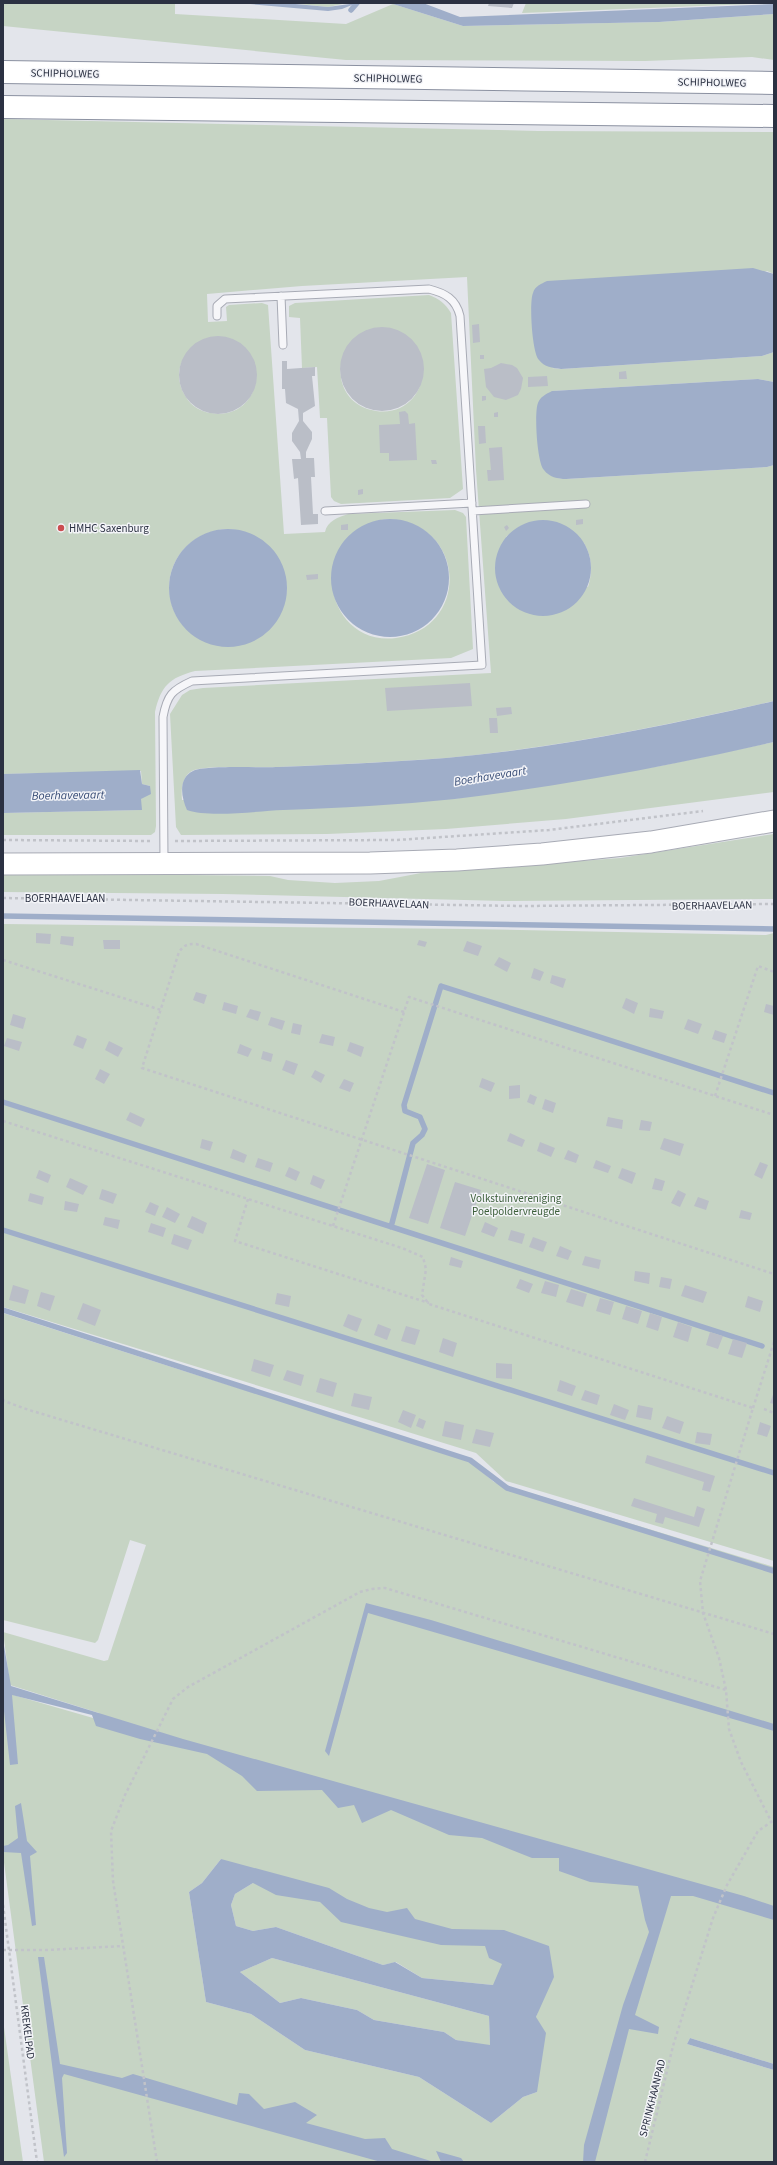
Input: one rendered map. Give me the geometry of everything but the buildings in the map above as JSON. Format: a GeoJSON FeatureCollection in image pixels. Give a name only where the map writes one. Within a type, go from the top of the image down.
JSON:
{"type":"FeatureCollection","features":[{"type":"Feature","properties":{"kind":"highway","name":"SCHIPHOLWEG"},"geometry":{"type":"LineString","coordinates":[[3,72],[770,83]]}},
{"type":"Feature","properties":{"kind":"highway"},"geometry":{"type":"LineString","coordinates":[[3,107],[769,116]]}},
{"type":"Feature","properties":{"kind":"main road"},"geometry":{"type":"LineString","coordinates":[[4,864],[370,863],[511,857],[651,842],[774,820]]}},
{"type":"Feature","properties":{"kind":"lane"},"geometry":{"type":"LineString","coordinates":[[164,864],[163,717],[166,700],[177,688],[192,681],[482,665],[460,316],[457,305],[442,292],[429,289],[225,299],[217,306],[218,316]]}},
{"type":"Feature","properties":{"kind":"lane"},"geometry":{"type":"LineString","coordinates":[[281,296],[283,345]]}},
{"type":"Feature","properties":{"kind":"lane"},"geometry":{"type":"LineString","coordinates":[[324,511],[472,503]]}},
{"type":"Feature","properties":{"kind":"lane"},"geometry":{"type":"LineString","coordinates":[[473,511],[586,504]]}},
{"type":"Feature","properties":{"kind":"path"},"geometry":{"type":"LineString","coordinates":[[3,840],[404,840],[549,830],[705,811]]}},
{"type":"Feature","properties":{"kind":"path","name":"BOERHAAVELAAN"},"geometry":{"type":"LineString","coordinates":[[3,898],[522,906],[774,904]]}},
{"type":"Feature","properties":{"kind":"path"},"geometry":{"type":"LineString","coordinates":[[404,1012],[196,944],[189,944],[184,946],[179,952],[142,1068],[774,1274]]}},
{"type":"Feature","properties":{"kind":"path"},"geometry":{"type":"LineString","coordinates":[[3,960],[161,1010]]}},
{"type":"Feature","properties":{"kind":"path"},"geometry":{"type":"LineString","coordinates":[[715,1096],[758,966],[774,972]]}},
{"type":"Feature","properties":{"kind":"path"},"geometry":{"type":"LineString","coordinates":[[333,1226],[409,997],[774,1115]]}},
{"type":"Feature","properties":{"kind":"path"},"geometry":{"type":"LineString","coordinates":[[3,1121],[333,1226],[423,1257],[426,1269],[422,1295],[429,1304]]}},
{"type":"Feature","properties":{"kind":"path"},"geometry":{"type":"LineString","coordinates":[[248,1199],[236,1241],[753,1408]]}},
{"type":"Feature","properties":{"kind":"path"},"geometry":{"type":"LineString","coordinates":[[773,1820],[741,1762],[729,1729],[726,1690],[719,1658],[703,1613],[700,1581],[774,1342]]}},
{"type":"Feature","properties":{"kind":"path"},"geometry":{"type":"LineString","coordinates":[[4,1400],[29,1410],[774,1634]]}},
{"type":"Feature","properties":{"kind":"path"},"geometry":{"type":"LineString","coordinates":[[764,1409],[774,1412]]}},
{"type":"Feature","properties":{"kind":"path"},"geometry":{"type":"LineString","coordinates":[[157,2162],[113,1880],[111,1831],[125,1795],[149,1750],[173,1699],[188,1687],[360,1592],[385,1588],[726,1690]]}},
{"type":"Feature","properties":{"kind":"path","name":"SPRINKHAANPAD"},"geometry":{"type":"LineString","coordinates":[[645,2162],[675,2037],[713,1918],[727,1884],[758,1831],[773,1820]]}},
{"type":"Feature","properties":{"kind":"path","name":"KREKELPAD"},"geometry":{"type":"LineString","coordinates":[[3,1905],[37,2162]]}},
{"type":"Feature","properties":{"kind":"path"},"geometry":{"type":"LineString","coordinates":[[3,1950],[47,1950],[123,1946]]}},
{"type":"Feature","properties":{"kind":"green space"},"geometry":{"type":"Polygon","coordinates":[[[3,3],[175,3],[175,14],[346,24],[393,4],[463,26],[659,22],[774,14],[774,60],[752,57],[645,61],[346,60],[3,26],[3,3]]]}},
{"type":"Feature","properties":{"kind":"green space"},"geometry":{"type":"Polygon","coordinates":[[[289,3],[347,3],[328,7],[289,3]]]}},
{"type":"Feature","properties":{"kind":"green space"},"geometry":{"type":"Polygon","coordinates":[[[526,3],[774,3],[522,13],[526,3]]]}},
{"type":"Feature","properties":{"kind":"green space"},"geometry":{"type":"Polygon","coordinates":[[[3,119],[538,131],[774,132],[774,274],[767,271],[552,368],[561,369],[762,356],[774,352],[774,382],[758,379],[552,391],[557,478],[566,479],[767,467],[774,465],[774,701],[611,735],[488,754],[362,763],[278,767],[201,768],[190,772],[187,775],[182,787],[182,800],[453,799],[660,766],[774,742],[774,792],[566,819],[446,829],[327,834],[181,835],[176,827],[170,714],[182,695],[190,690],[203,688],[491,673],[476,470],[467,277],[302,286],[207,294],[208,322],[227,321],[226,307],[229,305],[262,303],[268,305],[284,534],[325,532],[326,528],[331,522],[348,514],[455,510],[463,513],[466,517],[473,649],[451,658],[195,671],[172,680],[163,689],[155,712],[156,826],[155,832],[151,835],[3,835],[3,813],[141,810],[141,799],[150,786],[142,784],[141,771],[3,774],[3,119]],[[220,337],[199,343],[191,349],[185,357],[180,366],[179,376],[181,386],[188,400],[197,408],[211,413],[228,413],[242,406],[251,395],[256,382],[255,367],[249,354],[238,343],[220,337]],[[386,519],[360,528],[343,544],[334,565],[332,587],[339,608],[352,625],[371,636],[396,638],[420,630],[437,615],[447,596],[450,576],[445,555],[432,537],[413,524],[386,519]],[[520,526],[506,537],[588,587],[591,575],[591,564],[589,554],[584,543],[520,526]],[[223,529],[197,538],[179,555],[171,575],[170,597],[177,617],[192,633],[214,643],[243,644],[259,637],[267,631],[279,615],[286,598],[286,581],[281,565],[272,551],[259,539],[242,531],[223,529]]]}},
{"type":"Feature","properties":{"kind":"green space"},"geometry":{"type":"Polygon","coordinates":[[[429,295],[444,304],[451,313],[463,489],[450,498],[341,504],[334,501],[331,497],[327,418],[320,418],[317,367],[302,368],[300,318],[289,317],[289,306],[295,303],[429,295]],[[385,328],[367,332],[354,340],[345,353],[341,367],[342,381],[348,395],[359,405],[376,411],[394,410],[408,403],[418,391],[422,376],[422,360],[416,346],[403,334],[385,328]]]}},
{"type":"Feature","properties":{"kind":"green space"},"geometry":{"type":"Polygon","coordinates":[[[774,834],[774,899],[504,901],[223,894],[3,892],[3,873],[270,876],[288,880],[335,883],[379,881],[421,873],[620,858],[774,834]]]}},
{"type":"Feature","properties":{"kind":"green space","name":"Volkstuinvereniging Poelpoldervreugde"},"geometry":{"type":"Polygon","coordinates":[[[3,924],[467,929],[766,935],[774,933],[774,1561],[506,1481],[476,1453],[3,1307],[3,924]]]}},
{"type":"Feature","properties":{"kind":"green space"},"geometry":{"type":"Polygon","coordinates":[[[3,1313],[467,1459],[494,1482],[774,1567],[774,2064],[690,2038],[687,2044],[774,2070],[774,2162],[44,2162],[3,1855],[3,1692],[100,1720],[99,1713],[10,1685],[3,1632],[104,1661],[108,1660],[146,1545],[130,1540],[98,1640],[95,1643],[3,1620],[3,1313]],[[221,1859],[202,1883],[189,1892],[206,2002],[251,2014],[305,2050],[419,2077],[491,2123],[523,2097],[537,2092],[536,2017],[543,1998],[493,1985],[422,1978],[396,1962],[383,1965],[276,1927],[253,1931],[236,1926],[231,1905],[235,1894],[253,1883],[221,1859]]]}},
{"type":"Feature","properties":{"kind":"green space"},"geometry":{"type":"Polygon","coordinates":[[[272,1958],[489,2016],[490,2046],[456,2040],[444,2032],[374,2020],[357,2010],[301,1998],[280,2003],[240,1972],[272,1958]]]}},
{"type":"Feature","properties":{"kind":"green space"},"geometry":{"type":"Polygon","coordinates":[[[3,2020],[23,2162],[3,2162],[3,2020]]]}},
{"type":"Feature","properties":{"kind":"water"},"geometry":{"type":"Polygon","coordinates":[[[238,3],[285,3],[328,7],[357,3],[342,9],[328,11],[238,3]]]}},
{"type":"Feature","properties":{"kind":"water"},"geometry":{"type":"Polygon","coordinates":[[[423,3],[460,17],[774,4],[774,14],[659,22],[463,26],[393,4],[423,3]]]}},
{"type":"Feature","properties":{"kind":"water"},"geometry":{"type":"Polygon","coordinates":[[[753,268],[774,274],[774,352],[762,356],[561,369],[546,366],[539,360],[533,338],[531,306],[535,289],[547,281],[753,268]]]}},
{"type":"Feature","properties":{"kind":"water"},"geometry":{"type":"Polygon","coordinates":[[[758,379],[774,382],[774,465],[767,467],[566,479],[551,476],[544,470],[538,448],[536,416],[540,399],[552,391],[758,379]]]}},
{"type":"Feature","properties":{"kind":"water"},"geometry":{"type":"Polygon","coordinates":[[[390,519],[413,523],[432,536],[445,555],[449,578],[445,601],[432,620],[413,633],[390,637],[367,633],[348,620],[335,601],[331,578],[335,555],[348,536],[367,523],[390,519]]]}},
{"type":"Feature","properties":{"kind":"water"},"geometry":{"type":"Polygon","coordinates":[[[534,520],[552,520],[562,523],[570,528],[583,541],[588,549],[591,559],[591,577],[588,587],[577,602],[570,608],[562,613],[552,616],[534,616],[524,613],[516,608],[503,595],[498,587],[495,577],[495,559],[498,549],[503,541],[516,528],[524,523],[534,520]]]}},
{"type":"Feature","properties":{"kind":"water"},"geometry":{"type":"Polygon","coordinates":[[[228,529],[250,534],[261,539],[277,555],[282,566],[287,588],[282,610],[277,621],[261,637],[250,642],[228,647],[206,642],[195,637],[179,621],[174,610],[169,588],[174,566],[179,555],[195,539],[206,534],[228,529]]]}},
{"type":"Feature","properties":{"kind":"water","name":"Boerhavevaart"},"geometry":{"type":"Polygon","coordinates":[[[774,701],[774,742],[575,782],[495,794],[412,803],[220,814],[208,814],[187,810],[182,794],[185,778],[193,771],[200,769],[221,767],[278,767],[362,763],[488,754],[611,735],[774,701]]]}},
{"type":"Feature","properties":{"kind":"water","name":"Boerhavevaart"},"geometry":{"type":"Polygon","coordinates":[[[140,770],[142,784],[150,786],[151,794],[141,799],[142,810],[3,813],[3,774],[140,770]]]}},
{"type":"Feature","properties":{"kind":"water"},"geometry":{"type":"Polygon","coordinates":[[[366,1603],[431,1620],[774,1724],[774,1731],[368,1613],[329,1756],[325,1751],[366,1603]]]}},
{"type":"Feature","properties":{"kind":"water"},"geometry":{"type":"Polygon","coordinates":[[[3,1640],[11,1686],[183,1739],[744,1896],[774,1906],[774,1920],[693,1896],[671,1896],[635,2015],[659,2027],[658,2034],[629,2029],[595,2162],[583,2162],[584,2145],[623,2005],[649,1932],[638,1886],[590,1882],[559,1871],[559,1858],[532,1858],[482,1838],[449,1835],[391,1810],[362,1823],[354,1805],[338,1808],[322,1790],[257,1791],[242,1776],[207,1754],[140,1739],[96,1726],[92,1715],[12,1695],[18,1764],[10,1765],[3,1702],[3,1640]]]}},
{"type":"Feature","properties":{"kind":"water"},"geometry":{"type":"Polygon","coordinates":[[[21,1803],[27,1841],[37,1852],[30,1856],[36,1925],[32,1926],[21,1853],[3,1852],[3,1846],[8,1845],[18,1838],[15,1806],[21,1803]]]}},
{"type":"Feature","properties":{"kind":"water"},"geometry":{"type":"Polygon","coordinates":[[[221,1859],[329,1888],[347,1899],[369,1908],[387,1912],[407,1908],[415,1919],[452,1929],[504,1930],[549,1946],[554,1977],[536,2017],[546,2033],[537,2092],[523,2097],[491,2123],[419,2077],[305,2050],[251,2014],[206,2002],[189,1892],[202,1883],[221,1859]],[[253,1883],[235,1894],[231,1905],[236,1926],[253,1931],[276,1927],[383,1965],[395,1962],[422,1978],[493,1985],[502,1964],[489,1958],[485,1946],[441,1945],[341,1922],[320,1902],[276,1895],[253,1883]],[[272,1958],[240,1972],[280,2003],[301,1998],[357,2010],[374,2020],[444,2032],[456,2040],[490,2045],[489,2016],[272,1958]]]}},
{"type":"Feature","properties":{"kind":"water"},"geometry":{"type":"Polygon","coordinates":[[[38,1957],[44,1957],[60,2064],[122,2078],[133,2074],[237,2105],[239,2093],[249,2094],[264,2109],[295,2102],[317,2115],[306,2123],[365,2139],[385,2138],[392,2149],[434,2162],[381,2162],[64,2074],[62,2078],[67,2153],[64,2157],[38,1957]]]}},
{"type":"Feature","properties":{"kind":"water"},"geometry":{"type":"Polygon","coordinates":[[[690,2038],[774,2064],[774,2070],[687,2044],[690,2038]]]}},
{"type":"Feature","properties":{"kind":"water"},"geometry":{"type":"Polygon","coordinates":[[[436,2151],[461,2158],[464,2162],[441,2162],[436,2151]]]}},
{"type":"Feature","properties":{"kind":"waterway"},"geometry":{"type":"LineString","coordinates":[[351,10],[357,3]]}},
{"type":"Feature","properties":{"kind":"waterway"},"geometry":{"type":"LineString","coordinates":[[3,916],[774,929]]}},
{"type":"Feature","properties":{"kind":"waterway"},"geometry":{"type":"LineString","coordinates":[[391,1227],[413,1143],[422,1135],[425,1129],[420,1117],[405,1111],[404,1105],[441,986],[774,1093]]}},
{"type":"Feature","properties":{"kind":"waterway"},"geometry":{"type":"LineString","coordinates":[[3,1102],[762,1346]]}},
{"type":"Feature","properties":{"kind":"waterway"},"geometry":{"type":"LineString","coordinates":[[3,1230],[774,1473]]}},
{"type":"Feature","properties":{"kind":"waterway"},"geometry":{"type":"LineString","coordinates":[[3,1310],[470,1460],[507,1488],[774,1571]]}},
{"type":"Feature","properties":{"kind":"place","name":"HMHC Saxenburg"},"geometry":{"type":"Point","coordinates":[61,528]}}]}
